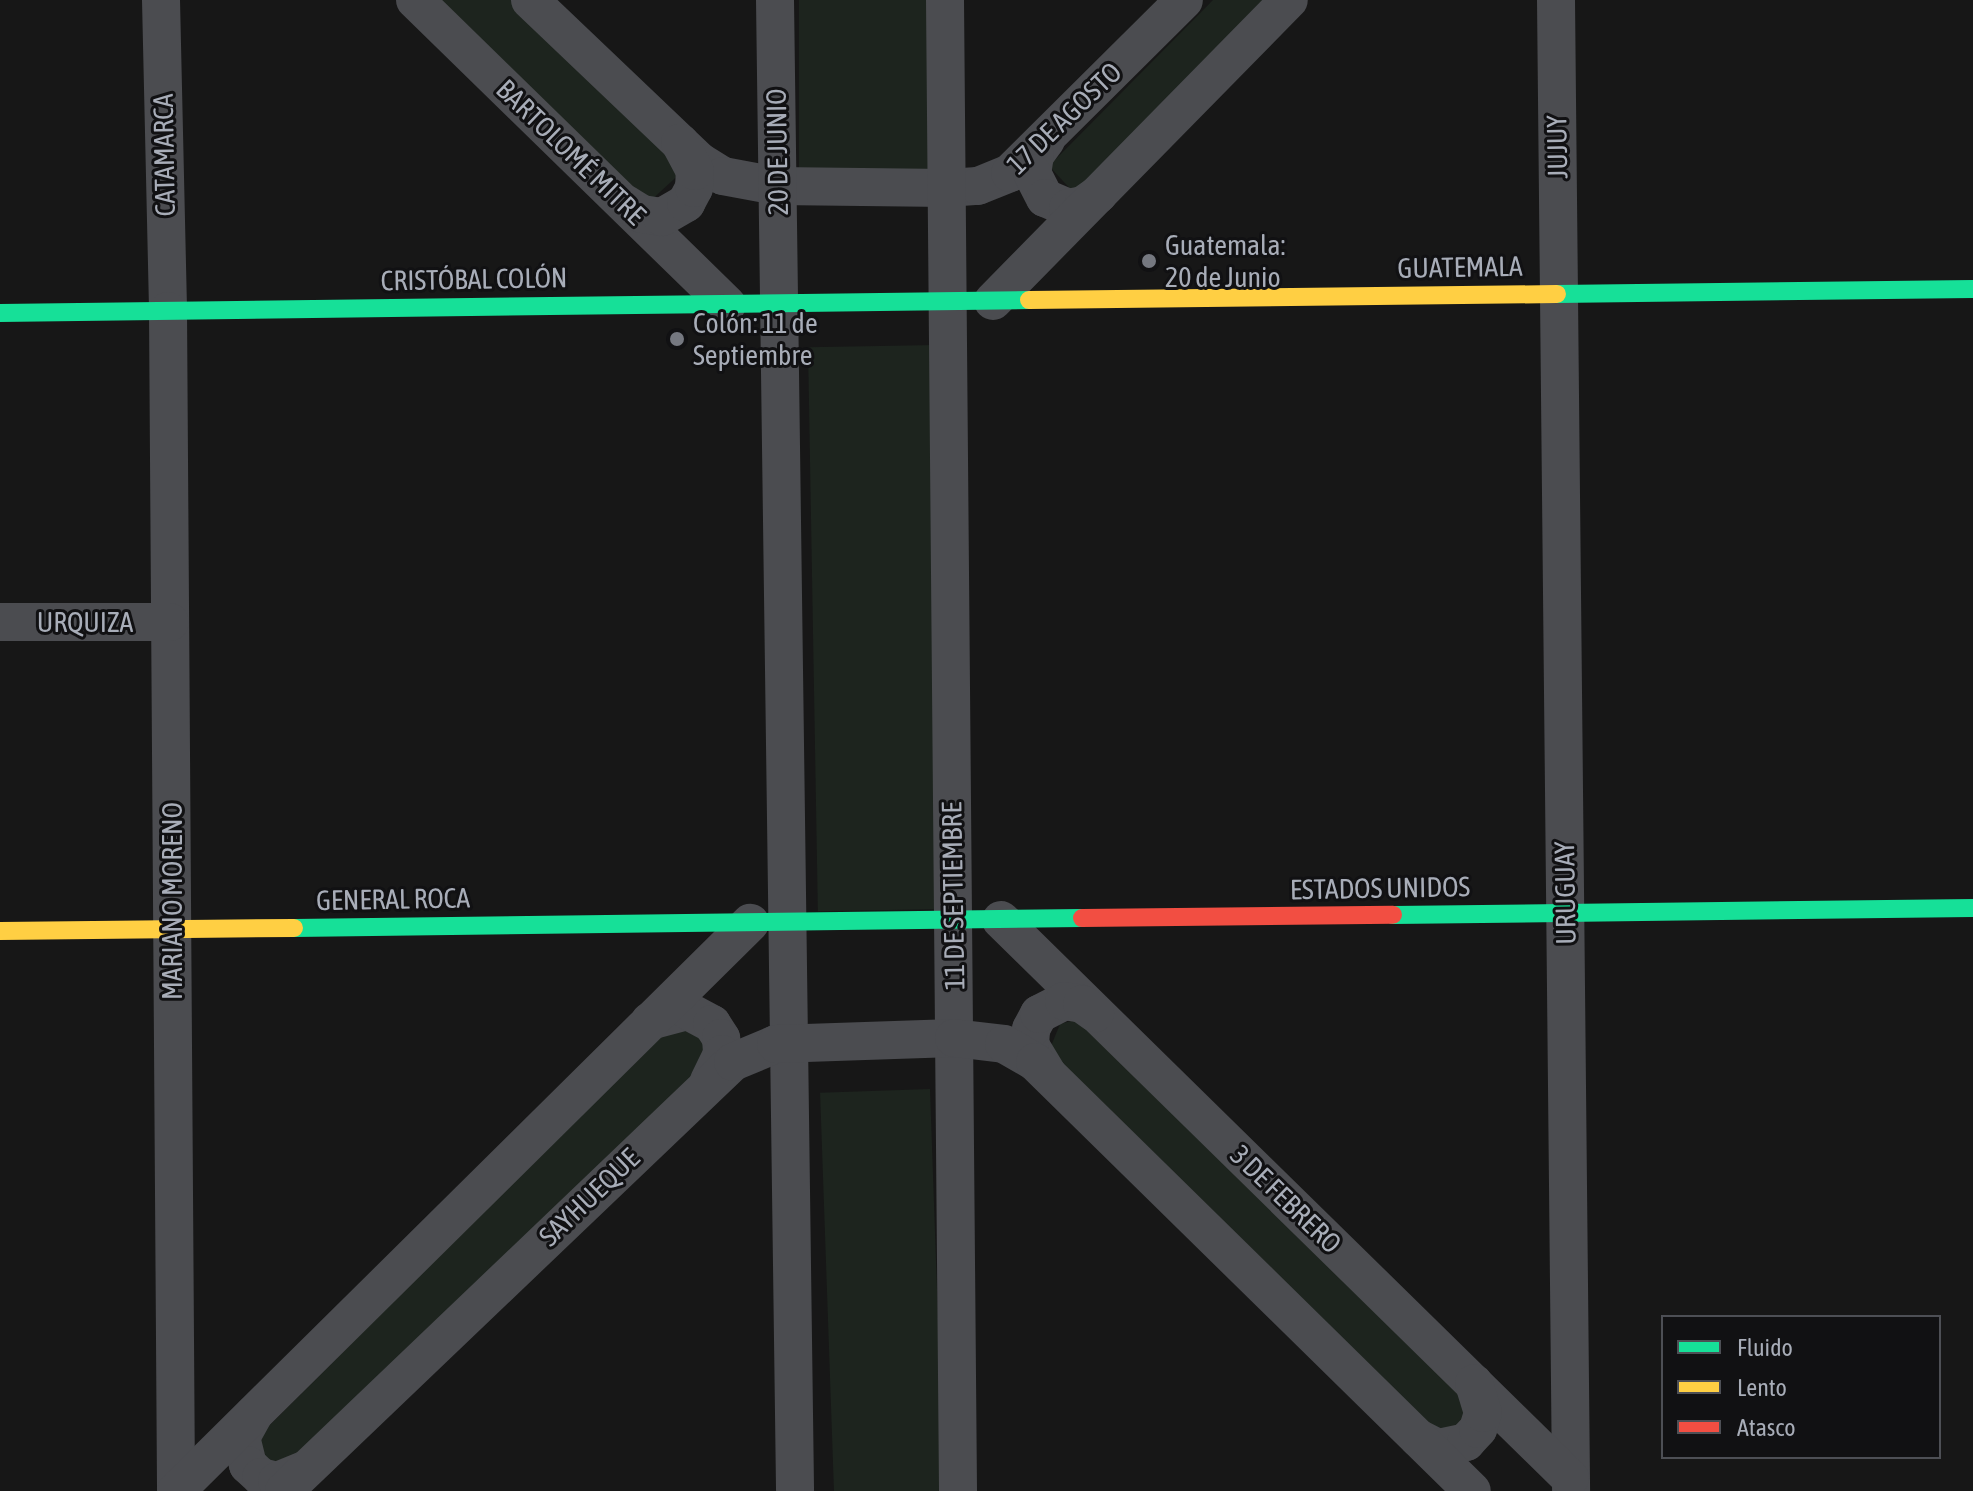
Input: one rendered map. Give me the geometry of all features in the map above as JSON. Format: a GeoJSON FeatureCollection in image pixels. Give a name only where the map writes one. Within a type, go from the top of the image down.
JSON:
{"type":"FeatureCollection","features":[{"type":"Feature","properties":{"kind":"street","name":"CATAMARCA"},"geometry":{"type":"LineString","coordinates":[[161,0],[168,311]]}},
{"type":"Feature","properties":{"kind":"street","name":"BARTOLOMÉ MITRE"},"geometry":{"type":"LineString","coordinates":[[415,0],[727,304]]}},
{"type":"Feature","properties":{"kind":"street"},"geometry":{"type":"LineString","coordinates":[[530,0],[699,161],[723,176],[777,186]]}},
{"type":"Feature","properties":{"kind":"street","name":"20 DE JUNIO"},"geometry":{"type":"LineString","coordinates":[[775,0],[779,303]]}},
{"type":"Feature","properties":{"kind":"street"},"geometry":{"type":"LineString","coordinates":[[945,0],[948,301]]}},
{"type":"Feature","properties":{"kind":"street","name":"17 DE AGOSTO"},"geometry":{"type":"LineString","coordinates":[[777,186],[947,188],[995,181],[1010,173],[1047,138],[1184,0]]}},
{"type":"Feature","properties":{"kind":"street"},"geometry":{"type":"LineString","coordinates":[[993,301],[1289,0]]}},
{"type":"Feature","properties":{"kind":"street","name":"JUJUY"},"geometry":{"type":"LineString","coordinates":[[1556,0],[1559,294]]}},
{"type":"Feature","properties":{"kind":"street"},"geometry":{"type":"LineString","coordinates":[[1047,138],[1032,164],[1034,183],[1045,198],[1059,206],[1076,207],[1101,192]]}},
{"type":"Feature","properties":{"kind":"street"},"geometry":{"type":"LineString","coordinates":[[623,203],[642,214],[662,217],[686,203],[694,188],[695,171],[680,143]]}},
{"type":"Feature","properties":{"kind":"street","name":"GUATEMALA"},"geometry":{"type":"LineString","coordinates":[[948,301],[1973,289]]}},
{"type":"Feature","properties":{"kind":"street","name":"URUGUAY"},"geometry":{"type":"LineString","coordinates":[[1559,294],[1570,1484]]}},
{"type":"Feature","properties":{"kind":"street","name":"CRISTÓBAL COLÓN"},"geometry":{"type":"LineString","coordinates":[[0,313],[948,301]]}},
{"type":"Feature","properties":{"kind":"street","name":"11 DE SEPTIEMBRE"},"geometry":{"type":"LineString","coordinates":[[948,301],[958,1491]]}},
{"type":"Feature","properties":{"kind":"street"},"geometry":{"type":"LineString","coordinates":[[779,303],[769,923],[789,1044],[795,1491]]}},
{"type":"Feature","properties":{"kind":"street","name":"MARIANO MORENO"},"geometry":{"type":"LineString","coordinates":[[168,311],[176,1491]]}},
{"type":"Feature","properties":{"kind":"street","name":"URQUIZA"},"geometry":{"type":"LineString","coordinates":[[0,622],[170,622]]}},
{"type":"Feature","properties":{"kind":"street","name":"ESTADOS UNIDOS"},"geometry":{"type":"LineString","coordinates":[[769,923],[1973,908]]}},
{"type":"Feature","properties":{"kind":"street","name":"3 DE FEBRERO"},"geometry":{"type":"LineString","coordinates":[[1001,920],[1474,1383],[1570,1484]]}},
{"type":"Feature","properties":{"kind":"street"},"geometry":{"type":"LineString","coordinates":[[176,1491],[650,1021],[769,923]]}},
{"type":"Feature","properties":{"kind":"street","name":"GENERAL ROCA"},"geometry":{"type":"LineString","coordinates":[[0,931],[769,923]]}},
{"type":"Feature","properties":{"kind":"street"},"geometry":{"type":"LineString","coordinates":[[1048,1075],[1030,1045],[1031,1029],[1039,1014],[1064,1001],[1082,1004],[1098,1015]]}},
{"type":"Feature","properties":{"kind":"street"},"geometry":{"type":"LineString","coordinates":[[650,1021],[688,1011],[712,1024],[721,1038],[722,1054],[709,1081]]}},
{"type":"Feature","properties":{"kind":"street"},"geometry":{"type":"LineString","coordinates":[[954,1038],[1004,1044],[1048,1075],[1472,1491]]}},
{"type":"Feature","properties":{"kind":"street","name":"SAYHUEQUE"},"geometry":{"type":"LineString","coordinates":[[295,1480],[709,1081],[746,1054],[789,1044],[954,1038]]}},
{"type":"Feature","properties":{"kind":"street"},"geometry":{"type":"LineString","coordinates":[[1418,1438],[1438,1448],[1466,1442],[1478,1429],[1483,1413],[1474,1383]]}},
{"type":"Feature","properties":{"kind":"street"},"geometry":{"type":"LineString","coordinates":[[256,1412],[241,1437],[241,1447],[248,1465],[261,1477],[277,1481],[295,1480]]}},
{"type":"Feature","properties":{"kind":"shaded area"},"geometry":{"type":"Polygon","coordinates":[[[440,0],[514,0],[685,169],[647,204],[440,0]]]}},
{"type":"Feature","properties":{"kind":"shaded area"},"geometry":{"type":"Polygon","coordinates":[[[799,0],[934,0],[934,171],[799,171],[799,0]]]}},
{"type":"Feature","properties":{"kind":"shaded area"},"geometry":{"type":"Polygon","coordinates":[[[1213,0],[1269,0],[1076,195],[1049,166],[1213,0]]]}},
{"type":"Feature","properties":{"kind":"shaded area"},"geometry":{"type":"Polygon","coordinates":[[[936,345],[946,909],[818,911],[808,347],[936,345]]]}},
{"type":"Feature","properties":{"kind":"shaded area"},"geometry":{"type":"Polygon","coordinates":[[[1086,1017],[1470,1392],[1463,1427],[1428,1431],[1049,1051],[1060,1024],[1086,1017]]]}},
{"type":"Feature","properties":{"kind":"shaded area"},"geometry":{"type":"Polygon","coordinates":[[[672,1024],[702,1035],[706,1063],[295,1465],[267,1461],[258,1437],[672,1024]]]}},
{"type":"Feature","properties":{"kind":"shaded area"},"geometry":{"type":"Polygon","coordinates":[[[930,1089],[944,1491],[834,1491],[820,1093],[930,1089]]]}},
{"type":"Feature","properties":{"kind":"traffic: fast"},"geometry":{"type":"LineString","coordinates":[[1557,294],[1973,289]]}},
{"type":"Feature","properties":{"kind":"traffic: fast"},"geometry":{"type":"LineString","coordinates":[[0,313],[1029,300]]}},
{"type":"Feature","properties":{"kind":"traffic: fast"},"geometry":{"type":"LineString","coordinates":[[1393,915],[1973,908]]}},
{"type":"Feature","properties":{"kind":"traffic: fast"},"geometry":{"type":"LineString","coordinates":[[294,928],[1082,918]]}},
{"type":"Feature","properties":{"kind":"traffic: slow"},"geometry":{"type":"LineString","coordinates":[[1029,300],[1557,294]]}},
{"type":"Feature","properties":{"kind":"traffic: slow"},"geometry":{"type":"LineString","coordinates":[[0,931],[294,928]]}},
{"type":"Feature","properties":{"kind":"traffic: jam"},"geometry":{"type":"LineString","coordinates":[[1082,918],[1393,915]]}},
{"type":"Feature","properties":{"kind":"place","name":"Guatemala: 20 de Junio"},"geometry":{"type":"Point","coordinates":[1149,261]}},
{"type":"Feature","properties":{"kind":"place","name":"Colón: 11 de Septiembre"},"geometry":{"type":"Point","coordinates":[677,339]}}]}
